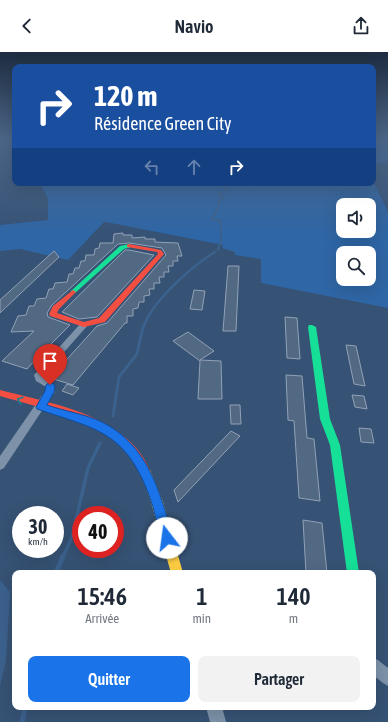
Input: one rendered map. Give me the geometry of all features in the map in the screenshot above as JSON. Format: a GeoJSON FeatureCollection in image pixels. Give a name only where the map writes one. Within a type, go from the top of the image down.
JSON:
{"type":"FeatureCollection","features":[{"type":"Feature","properties":{"kind":"street"},"geometry":{"type":"LineString","coordinates":[[0,465],[50,392],[50,385],[39,379],[38,375],[84,325],[102,320],[160,256],[161,252],[129,246],[122,247],[53,312],[53,314],[57,317],[84,325]]}},
{"type":"Feature","properties":{"kind":"street"},"geometry":{"type":"LineString","coordinates":[[312,327],[325,419],[335,445],[353,570]]}},
{"type":"Feature","properties":{"kind":"street"},"geometry":{"type":"LineString","coordinates":[[0,393],[98,425],[123,440],[138,459],[155,495],[176,570]]}},
{"type":"Feature","properties":{"kind":"street"},"geometry":{"type":"LineString","coordinates":[[376,668],[388,678]]}},
{"type":"Feature","properties":{"kind":"street"},"geometry":{"type":"LineString","coordinates":[[215,710],[218,722]]}},
{"type":"Feature","properties":{"kind":"shaded area"},"geometry":{"type":"Polygon","coordinates":[[[42,186],[375,186],[388,212],[388,308],[261,283],[261,259],[235,255],[235,252],[222,248],[223,245],[106,222],[104,222],[68,260],[20,249],[0,251],[0,225],[48,220],[48,199],[42,186]]]}},
{"type":"Feature","properties":{"kind":"shaded area"},"geometry":{"type":"Polygon","coordinates":[[[0,580],[10,592],[6,661],[0,686],[0,580]]]}},
{"type":"Feature","properties":{"kind":"building"},"geometry":{"type":"Polygon","coordinates":[[[123,233],[123,235],[132,235],[132,238],[145,237],[145,239],[155,239],[155,242],[178,243],[182,256],[177,256],[178,261],[173,261],[173,266],[168,266],[169,272],[164,272],[164,277],[159,277],[160,283],[154,283],[154,289],[149,289],[150,295],[144,296],[144,302],[139,302],[138,308],[133,309],[133,316],[127,316],[127,323],[125,323],[73,385],[50,378],[97,326],[107,323],[166,255],[162,248],[129,243],[118,244],[52,305],[47,313],[48,317],[70,325],[27,369],[2,361],[34,331],[11,332],[18,316],[26,315],[29,306],[34,306],[37,299],[46,298],[49,289],[53,289],[55,283],[67,282],[69,274],[73,274],[75,268],[79,268],[81,261],[85,261],[86,255],[94,255],[95,249],[99,248],[100,243],[113,243],[114,234],[123,233]]]}},
{"type":"Feature","properties":{"kind":"building"},"geometry":{"type":"Polygon","coordinates":[[[125,250],[154,255],[97,317],[79,319],[62,312],[125,250]]]}},
{"type":"Feature","properties":{"kind":"building"},"geometry":{"type":"Polygon","coordinates":[[[54,251],[59,257],[0,313],[0,300],[54,251]]]}},
{"type":"Feature","properties":{"kind":"building"},"geometry":{"type":"Polygon","coordinates":[[[228,266],[239,266],[236,331],[223,331],[228,266]]]}},
{"type":"Feature","properties":{"kind":"building"},"geometry":{"type":"Polygon","coordinates":[[[194,290],[205,291],[202,310],[190,309],[194,290]]]}},
{"type":"Feature","properties":{"kind":"building"},"geometry":{"type":"Polygon","coordinates":[[[285,317],[297,318],[300,359],[287,358],[285,317]]]}},
{"type":"Feature","properties":{"kind":"building"},"geometry":{"type":"Polygon","coordinates":[[[188,332],[214,351],[200,360],[221,361],[222,399],[198,399],[200,361],[173,341],[188,332]]]}},
{"type":"Feature","properties":{"kind":"building"},"geometry":{"type":"Polygon","coordinates":[[[346,345],[356,346],[365,386],[354,384],[346,345]]]}},
{"type":"Feature","properties":{"kind":"building"},"geometry":{"type":"Polygon","coordinates":[[[286,375],[302,376],[307,438],[314,439],[320,501],[299,498],[294,421],[288,420],[286,375]]]}},
{"type":"Feature","properties":{"kind":"building"},"geometry":{"type":"Polygon","coordinates":[[[67,384],[79,388],[73,395],[62,391],[67,384]]]}},
{"type":"Feature","properties":{"kind":"building"},"geometry":{"type":"Polygon","coordinates":[[[352,395],[364,396],[367,409],[355,407],[352,395]]]}},
{"type":"Feature","properties":{"kind":"building"},"geometry":{"type":"Polygon","coordinates":[[[230,405],[240,405],[241,424],[231,424],[230,405]]]}},
{"type":"Feature","properties":{"kind":"building"},"geometry":{"type":"Polygon","coordinates":[[[359,428],[371,429],[374,443],[361,442],[359,428]]]}},
{"type":"Feature","properties":{"kind":"building"},"geometry":{"type":"Polygon","coordinates":[[[231,431],[240,436],[178,502],[174,490],[231,431]]]}},
{"type":"Feature","properties":{"kind":"building"},"geometry":{"type":"Polygon","coordinates":[[[303,520],[322,523],[327,570],[306,570],[303,520]]]}},
{"type":"Feature","properties":{"kind":"waterway"},"geometry":{"type":"LineString","coordinates":[[218,249],[221,241],[221,221],[212,219],[218,208],[219,201],[224,198],[219,195],[228,187]]}},
{"type":"Feature","properties":{"kind":"waterway"},"geometry":{"type":"LineString","coordinates":[[143,328],[163,296],[195,266],[215,252]]}},
{"type":"Feature","properties":{"kind":"waterway"},"geometry":{"type":"LineString","coordinates":[[113,416],[119,377],[137,354],[143,327]]}},
{"type":"Feature","properties":{"kind":"waterway"},"geometry":{"type":"LineString","coordinates":[[64,555],[72,537],[88,468],[100,443]]}},
{"type":"Feature","properties":{"kind":"waterway"},"geometry":{"type":"LineString","coordinates":[[57,570],[62,558]]}},
{"type":"Feature","properties":{"kind":"waterway"},"geometry":{"type":"LineString","coordinates":[[22,722],[24,710]]}},
{"type":"Feature","properties":{"kind":"traffic: fast"},"geometry":{"type":"LineString","coordinates":[[73,292],[122,247],[129,246]]}},
{"type":"Feature","properties":{"kind":"traffic: fast"},"geometry":{"type":"LineString","coordinates":[[312,327],[325,419],[335,445],[353,570]]}},
{"type":"Feature","properties":{"kind":"traffic: slow"},"geometry":{"type":"LineString","coordinates":[[146,473],[157,502],[176,570]]}},
{"type":"Feature","properties":{"kind":"traffic: jam"},"geometry":{"type":"LineString","coordinates":[[73,292],[56,308],[53,314],[84,325],[102,320],[161,254],[159,251],[129,246]]}},
{"type":"Feature","properties":{"kind":"traffic: jam"},"geometry":{"type":"LineString","coordinates":[[0,393],[47,406],[97,424],[123,441],[139,460],[146,473]]}},
{"type":"Feature","properties":{"kind":"route"},"geometry":{"type":"LineString","coordinates":[[50,385],[50,392],[40,407],[64,413],[98,425],[123,440],[138,459],[155,495],[167,538]]}}]}
